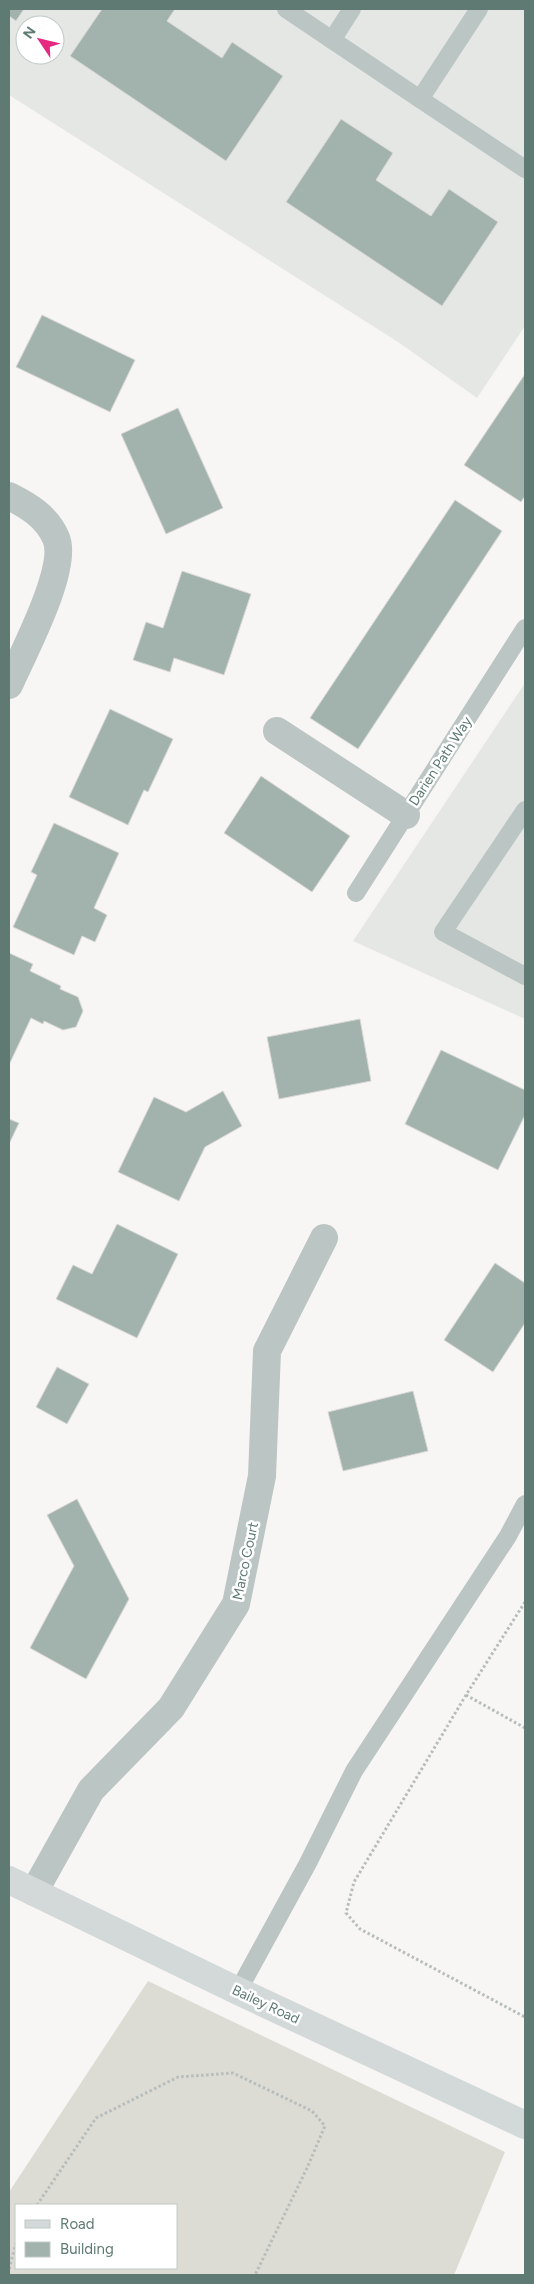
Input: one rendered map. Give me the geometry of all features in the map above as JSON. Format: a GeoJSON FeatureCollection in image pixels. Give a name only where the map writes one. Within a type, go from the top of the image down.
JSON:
{"type":"FeatureCollection","features":[{"type":"Feature","properties":{"kind":"street"},"geometry":{"type":"LineString","coordinates":[[9,496],[31,507],[46,522],[57,539],[59,559],[53,585],[9,685]]}},
{"type":"Feature","properties":{"kind":"street"},"geometry":{"type":"LineString","coordinates":[[277,731],[406,815]]}},
{"type":"Feature","properties":{"kind":"street","name":"Marco Court"},"geometry":{"type":"LineString","coordinates":[[34,1892],[91,1790],[172,1708],[236,1604],[262,1476],[267,1351],[324,1238]]}},
{"type":"Feature","properties":{"kind":"street","name":"Bailey Road"},"geometry":{"type":"LineString","coordinates":[[9,1880],[238,1991],[525,2125]]}},
{"type":"Feature","properties":{"kind":"lane"},"geometry":{"type":"LineString","coordinates":[[286,9],[525,169]]}},
{"type":"Feature","properties":{"kind":"lane"},"geometry":{"type":"LineString","coordinates":[[332,40],[352,9]]}},
{"type":"Feature","properties":{"kind":"lane"},"geometry":{"type":"LineString","coordinates":[[420,99],[479,9]]}},
{"type":"Feature","properties":{"kind":"lane","name":"Darien Path Way"},"geometry":{"type":"LineString","coordinates":[[356,893],[525,628]]}},
{"type":"Feature","properties":{"kind":"lane"},"geometry":{"type":"LineString","coordinates":[[525,810],[443,932],[525,976]]}},
{"type":"Feature","properties":{"kind":"lane"},"geometry":{"type":"LineString","coordinates":[[238,1991],[308,1863],[354,1771],[508,1536],[525,1504]]}},
{"type":"Feature","properties":{"kind":"path"},"geometry":{"type":"LineString","coordinates":[[525,1602],[466,1695],[354,1882],[346,1913],[360,1929],[525,2017]]}},
{"type":"Feature","properties":{"kind":"path"},"geometry":{"type":"LineString","coordinates":[[466,1695],[525,1728]]}},
{"type":"Feature","properties":{"kind":"path"},"geometry":{"type":"LineString","coordinates":[[38,2204],[96,2118],[178,2077],[233,2073],[312,2112],[325,2126],[307,2168],[255,2275]]}},
{"type":"Feature","properties":{"kind":"path"},"geometry":{"type":"LineString","coordinates":[[9,2269],[15,2247]]}},
{"type":"Feature","properties":{"kind":"shaded area"},"geometry":{"type":"Polygon","coordinates":[[[9,9],[525,9],[525,326],[477,398],[398,342],[9,95],[9,9]]]}},
{"type":"Feature","properties":{"kind":"shaded area"},"geometry":{"type":"Polygon","coordinates":[[[525,683],[525,1019],[353,941],[525,683]]]}},
{"type":"Feature","properties":{"kind":"shaded area"},"geometry":{"type":"Polygon","coordinates":[[[148,1981],[505,2152],[454,2275],[9,2275],[9,2192],[148,1981]]]}},
{"type":"Feature","properties":{"kind":"building"},"geometry":{"type":"Polygon","coordinates":[[[9,9],[24,9],[20,15],[15,15],[15,20],[9,16],[9,9]]]}},
{"type":"Feature","properties":{"kind":"building"},"geometry":{"type":"Polygon","coordinates":[[[102,9],[175,9],[167,21],[222,58],[232,42],[283,76],[226,161],[70,56],[102,9]]]}},
{"type":"Feature","properties":{"kind":"building"},"geometry":{"type":"Polygon","coordinates":[[[341,119],[393,153],[376,180],[431,216],[449,189],[498,222],[442,306],[286,202],[341,119]]]}},
{"type":"Feature","properties":{"kind":"building"},"geometry":{"type":"Polygon","coordinates":[[[42,315],[135,360],[110,412],[16,367],[42,315]]]}},
{"type":"Feature","properties":{"kind":"building"},"geometry":{"type":"Polygon","coordinates":[[[525,374],[525,496],[521,502],[464,465],[525,374]]]}},
{"type":"Feature","properties":{"kind":"building"},"geometry":{"type":"Polygon","coordinates":[[[178,408],[223,508],[166,534],[121,434],[178,408]]]}},
{"type":"Feature","properties":{"kind":"building"},"geometry":{"type":"Polygon","coordinates":[[[455,500],[502,531],[358,749],[310,718],[455,500]]]}},
{"type":"Feature","properties":{"kind":"building"},"geometry":{"type":"Polygon","coordinates":[[[182,571],[251,594],[224,675],[174,658],[170,672],[133,660],[146,622],[163,628],[182,571]]]}},
{"type":"Feature","properties":{"kind":"building"},"geometry":{"type":"Polygon","coordinates":[[[110,709],[173,739],[148,792],[144,790],[128,825],[69,797],[110,709]]]}},
{"type":"Feature","properties":{"kind":"building"},"geometry":{"type":"Polygon","coordinates":[[[261,776],[350,836],[312,892],[224,833],[261,776]]]}},
{"type":"Feature","properties":{"kind":"building"},"geometry":{"type":"Polygon","coordinates":[[[54,823],[119,853],[94,908],[107,915],[95,942],[82,936],[74,955],[13,927],[37,875],[31,872],[54,823]]]}},
{"type":"Feature","properties":{"kind":"building"},"geometry":{"type":"Polygon","coordinates":[[[9,953],[33,964],[30,971],[61,986],[60,989],[78,997],[83,1011],[76,1027],[63,1030],[44,1021],[43,1024],[31,1018],[9,1065],[9,953]]]}},
{"type":"Feature","properties":{"kind":"building"},"geometry":{"type":"Polygon","coordinates":[[[360,1019],[371,1081],[279,1099],[267,1037],[360,1019]]]}},
{"type":"Feature","properties":{"kind":"building"},"geometry":{"type":"Polygon","coordinates":[[[441,1050],[525,1090],[525,1115],[498,1170],[405,1124],[441,1050]]]}},
{"type":"Feature","properties":{"kind":"building"},"geometry":{"type":"Polygon","coordinates":[[[223,1091],[242,1126],[205,1147],[179,1201],[118,1172],[154,1097],[186,1112],[223,1091]]]}},
{"type":"Feature","properties":{"kind":"building"},"geometry":{"type":"Polygon","coordinates":[[[9,1119],[19,1123],[9,1144],[9,1119]]]}},
{"type":"Feature","properties":{"kind":"building"},"geometry":{"type":"Polygon","coordinates":[[[117,1224],[178,1254],[137,1338],[56,1299],[73,1265],[92,1274],[117,1224]]]}},
{"type":"Feature","properties":{"kind":"building"},"geometry":{"type":"Polygon","coordinates":[[[495,1263],[525,1283],[525,1323],[493,1372],[444,1340],[495,1263]]]}},
{"type":"Feature","properties":{"kind":"building"},"geometry":{"type":"Polygon","coordinates":[[[57,1367],[89,1384],[67,1424],[36,1407],[57,1367]]]}},
{"type":"Feature","properties":{"kind":"building"},"geometry":{"type":"Polygon","coordinates":[[[413,1391],[428,1451],[343,1471],[328,1412],[413,1391]]]}},
{"type":"Feature","properties":{"kind":"building"},"geometry":{"type":"Polygon","coordinates":[[[77,1499],[129,1599],[86,1679],[30,1648],[74,1566],[47,1515],[77,1499]]]}}]}
